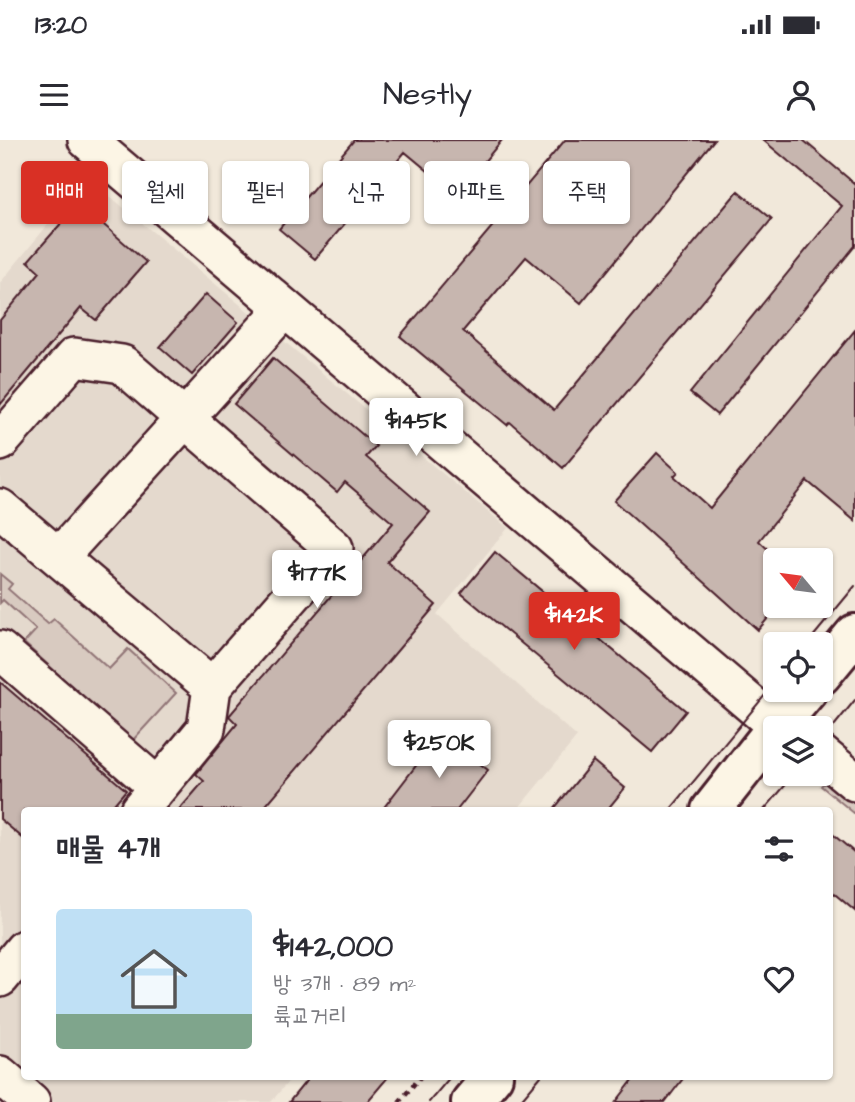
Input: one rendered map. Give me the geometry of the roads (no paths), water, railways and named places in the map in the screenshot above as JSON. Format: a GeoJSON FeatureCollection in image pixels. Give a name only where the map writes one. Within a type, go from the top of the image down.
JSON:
{"type":"FeatureCollection","features":[{"type":"Feature","properties":{"kind":"main road"},"geometry":{"type":"LineString","coordinates":[[833,661],[855,634]]}},
{"type":"Feature","properties":{"kind":"main road"},"geometry":{"type":"LineString","coordinates":[[787,716],[798,702]]}},
{"type":"Feature","properties":{"kind":"main road"},"geometry":{"type":"LineString","coordinates":[[712,807],[763,745]]}},
{"type":"Feature","properties":{"kind":"main road"},"geometry":{"type":"LineString","coordinates":[[471,1102],[489,1080]]}},
{"type":"Feature","properties":{"kind":"street"},"geometry":{"type":"LineString","coordinates":[[87,140],[763,716]]}},
{"type":"Feature","properties":{"kind":"street"},"geometry":{"type":"LineString","coordinates":[[59,556],[285,308]]}},
{"type":"Feature","properties":{"kind":"street"},"geometry":{"type":"LineString","coordinates":[[0,442],[74,357],[122,364],[334,548],[212,687],[206,729],[149,799],[0,650]]}},
{"type":"Feature","properties":{"kind":"street"},"geometry":{"type":"LineString","coordinates":[[0,508],[212,687]]}},
{"type":"Feature","properties":{"kind":"street"},"geometry":{"type":"LineString","coordinates":[[833,764],[855,782]]}},
{"type":"Feature","properties":{"kind":"street"},"geometry":{"type":"LineString","coordinates":[[0,978],[21,953]]}},
{"type":"Feature","properties":{"kind":"street"},"geometry":{"type":"LineString","coordinates":[[0,1075],[30,1102]]}},
{"type":"Feature","properties":{"kind":"tram line"},"geometry":{"type":"LineString","coordinates":[[817,632],[855,586]]}},
{"type":"Feature","properties":{"kind":"tram line"},"geometry":{"type":"LineString","coordinates":[[672,807],[763,698]]}},
{"type":"Feature","properties":{"kind":"tram line"},"geometry":{"type":"LineString","coordinates":[[833,727],[855,700]]}},
{"type":"Feature","properties":{"kind":"tram line"},"geometry":{"type":"LineString","coordinates":[[767,807],[785,786]]}},
{"type":"Feature","properties":{"kind":"tram line"},"geometry":{"type":"LineString","coordinates":[[429,1102],[448,1080]]}},
{"type":"Feature","properties":{"kind":"tram line"},"geometry":{"type":"LineString","coordinates":[[519,1102],[538,1080]]}}]}
